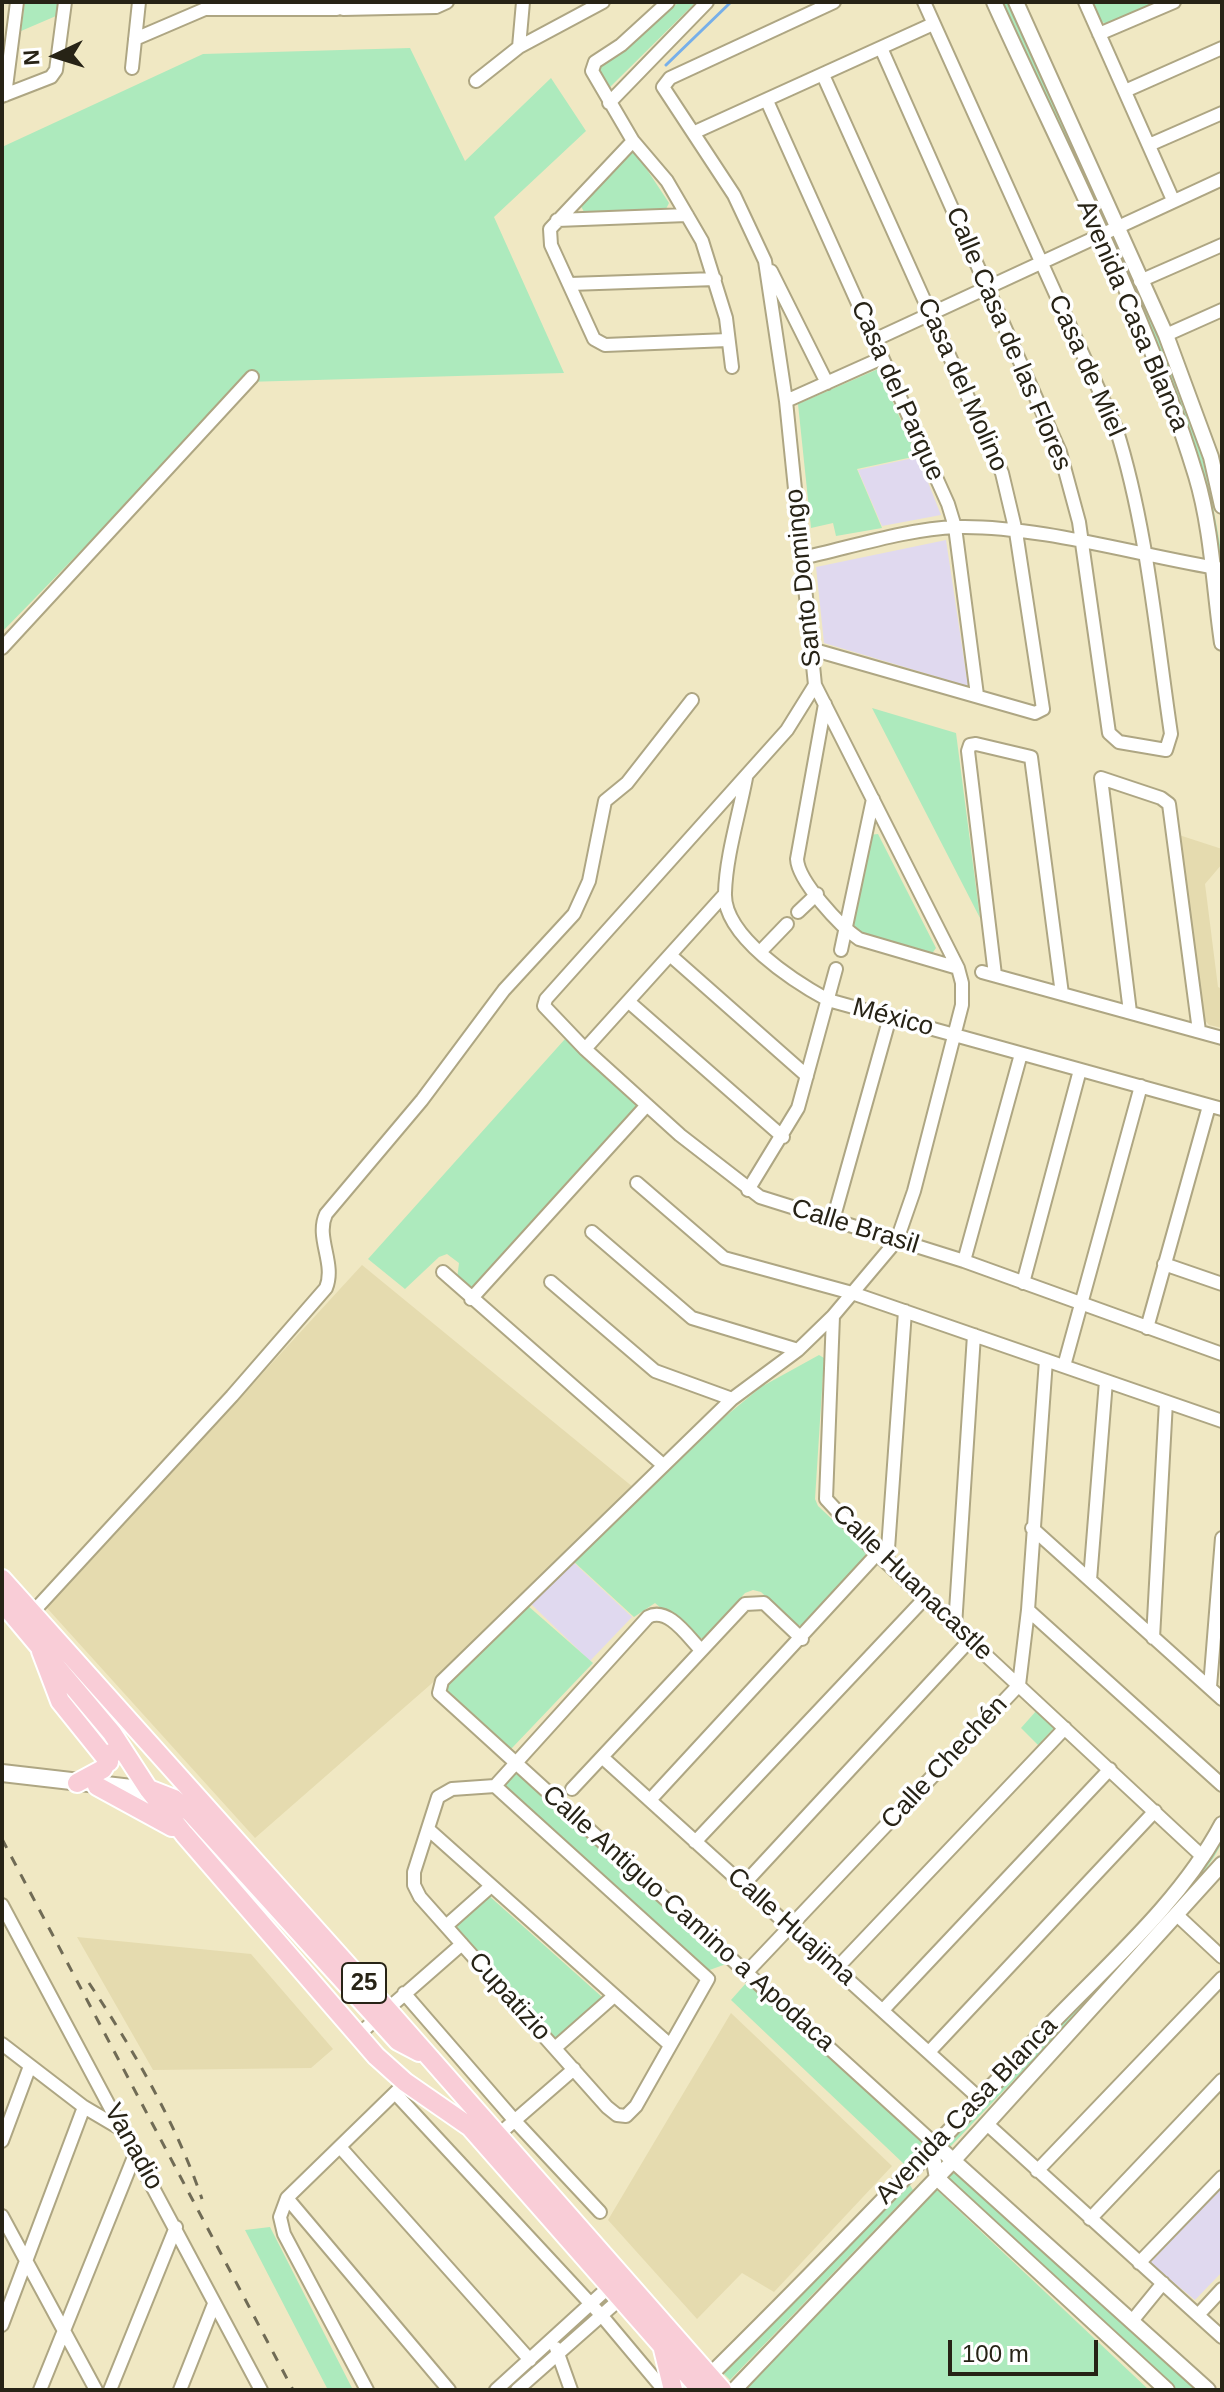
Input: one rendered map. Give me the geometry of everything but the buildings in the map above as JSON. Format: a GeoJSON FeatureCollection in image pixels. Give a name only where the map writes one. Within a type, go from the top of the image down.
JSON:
{"type":"FeatureCollection","features":[{"type":"Feature","properties":{"kind":"main road","name":"25"},"geometry":{"type":"LineString","coordinates":[[2,1579],[162,1757],[382,2014]]}},
{"type":"Feature","properties":{"kind":"main road","name":"25"},"geometry":{"type":"LineString","coordinates":[[2,1602],[112,1733],[149,1790],[184,1834],[400,2088],[465,2122],[662,2346],[707,2386]]}},
{"type":"Feature","properties":{"kind":"main road"},"geometry":{"type":"LineString","coordinates":[[39,1644],[48,1676],[60,1701],[109,1762]]}},
{"type":"Feature","properties":{"kind":"main road"},"geometry":{"type":"LineString","coordinates":[[77,1783],[96,1775],[109,1762],[112,1733]]}},
{"type":"Feature","properties":{"kind":"main road"},"geometry":{"type":"LineString","coordinates":[[149,1790],[158,1779],[162,1757]]}},
{"type":"Feature","properties":{"kind":"main road"},"geometry":{"type":"LineString","coordinates":[[2,1773],[149,1790],[174,1799],[191,1813],[382,2014],[398,2041],[426,2054],[498,2135],[707,2386]]}},
{"type":"Feature","properties":{"kind":"main road"},"geometry":{"type":"LineString","coordinates":[[97,1786],[184,1834]]}},
{"type":"Feature","properties":{"kind":"main road"},"geometry":{"type":"LineString","coordinates":[[662,2346],[673,2390]]}},
{"type":"Feature","properties":{"kind":"street"},"geometry":{"type":"LineString","coordinates":[[17,2],[4,95],[51,77],[56,70],[65,2]]}},
{"type":"Feature","properties":{"kind":"street"},"geometry":{"type":"LineString","coordinates":[[132,68],[139,2]]}},
{"type":"Feature","properties":{"kind":"street"},"geometry":{"type":"LineString","coordinates":[[135,39],[205,6],[340,9],[379,5],[436,7],[447,2]]}},
{"type":"Feature","properties":{"kind":"street"},"geometry":{"type":"LineString","coordinates":[[519,47],[523,2]]}},
{"type":"Feature","properties":{"kind":"street"},"geometry":{"type":"LineString","coordinates":[[476,81],[519,47],[603,2]]}},
{"type":"Feature","properties":{"kind":"street"},"geometry":{"type":"LineString","coordinates":[[668,2],[592,68],[633,141],[667,181],[702,241],[715,279],[732,367]]}},
{"type":"Feature","properties":{"kind":"street"},"geometry":{"type":"LineString","coordinates":[[609,103],[707,2]]}},
{"type":"Feature","properties":{"kind":"street","name":"Santo Domingo"},"geometry":{"type":"LineString","coordinates":[[544,1006],[546,999],[787,730],[815,685],[786,401],[765,261],[739,204],[695,132],[664,90],[665,81],[834,2]]}},
{"type":"Feature","properties":{"kind":"street","name":"Casa de Miel"},"geometry":{"type":"LineString","coordinates":[[924,2],[1116,428],[1128,467],[1144,554],[1171,734],[1166,750]]}},
{"type":"Feature","properties":{"kind":"street","name":"Avenida Casa Blanca"},"geometry":{"type":"LineString","coordinates":[[994,2],[1152,356],[1196,476],[1217,569],[1222,643]]}},
{"type":"Feature","properties":{"kind":"street","name":"Avenida Casa Blanca"},"geometry":{"type":"LineString","coordinates":[[1016,2],[1166,335],[1209,449],[1222,506]]}},
{"type":"Feature","properties":{"kind":"street"},"geometry":{"type":"LineString","coordinates":[[1085,2],[1173,200]]}},
{"type":"Feature","properties":{"kind":"street"},"geometry":{"type":"LineString","coordinates":[[1099,34],[1174,2]]}},
{"type":"Feature","properties":{"kind":"street"},"geometry":{"type":"LineString","coordinates":[[695,132],[933,24]]}},
{"type":"Feature","properties":{"kind":"street","name":"Calle Casa de las Flores"},"geometry":{"type":"LineString","coordinates":[[881,48],[1060,452],[1074,500],[1111,737],[1119,742],[1166,750]]}},
{"type":"Feature","properties":{"kind":"street"},"geometry":{"type":"LineString","coordinates":[[1125,91],[1222,48]]}},
{"type":"Feature","properties":{"kind":"street","name":"Casa del Molino"},"geometry":{"type":"LineString","coordinates":[[823,75],[997,459],[1016,532],[1041,712],[977,695]]}},
{"type":"Feature","properties":{"kind":"street","name":"Casa del Parque"},"geometry":{"type":"LineString","coordinates":[[767,101],[955,527],[977,695]]}},
{"type":"Feature","properties":{"kind":"street"},"geometry":{"type":"LineString","coordinates":[[1149,145],[1222,113]]}},
{"type":"Feature","properties":{"kind":"street"},"geometry":{"type":"LineString","coordinates":[[633,141],[557,220],[549,239],[594,339],[602,344],[728,340]]}},
{"type":"Feature","properties":{"kind":"street"},"geometry":{"type":"LineString","coordinates":[[874,340],[1222,179]]}},
{"type":"Feature","properties":{"kind":"street"},"geometry":{"type":"LineString","coordinates":[[557,220],[687,215]]}},
{"type":"Feature","properties":{"kind":"street"},"geometry":{"type":"LineString","coordinates":[[1140,281],[1222,245]]}},
{"type":"Feature","properties":{"kind":"street"},"geometry":{"type":"LineString","coordinates":[[765,261],[827,383]]}},
{"type":"Feature","properties":{"kind":"street"},"geometry":{"type":"LineString","coordinates":[[570,284],[715,279]]}},
{"type":"Feature","properties":{"kind":"street"},"geometry":{"type":"LineString","coordinates":[[1166,335],[1222,310]]}},
{"type":"Feature","properties":{"kind":"street"},"geometry":{"type":"LineString","coordinates":[[786,401],[882,358]]}},
{"type":"Feature","properties":{"kind":"street"},"geometry":{"type":"LineString","coordinates":[[2,648],[252,377]]}},
{"type":"Feature","properties":{"kind":"street"},"geometry":{"type":"LineString","coordinates":[[802,558],[955,527],[1016,532],[1217,569]]}},
{"type":"Feature","properties":{"kind":"street"},"geometry":{"type":"LineString","coordinates":[[811,649],[977,695]]}},
{"type":"Feature","properties":{"kind":"street"},"geometry":{"type":"LineString","coordinates":[[443,1272],[663,1465],[732,1399],[798,1350],[833,1316],[897,1240],[914,1191],[963,994],[958,968],[815,685]]}},
{"type":"Feature","properties":{"kind":"street"},"geometry":{"type":"LineString","coordinates":[[32,1613],[232,1396],[326,1288],[330,1274],[322,1226],[326,1214],[422,1100],[504,990],[574,914],[589,881],[605,801],[627,783],[692,700]]}},
{"type":"Feature","properties":{"kind":"street"},"geometry":{"type":"LineString","coordinates":[[825,703],[797,859],[800,874],[846,930],[880,948],[958,968]]}},
{"type":"Feature","properties":{"kind":"street"},"geometry":{"type":"LineString","coordinates":[[1062,994],[1031,757],[970,745],[989,974],[1222,1038]]}},
{"type":"Feature","properties":{"kind":"street"},"geometry":{"type":"LineString","coordinates":[[585,1049],[724,895],[747,775]]}},
{"type":"Feature","properties":{"kind":"street"},"geometry":{"type":"LineString","coordinates":[[1130,1012],[1101,778],[1168,801],[1199,1031]]}},
{"type":"Feature","properties":{"kind":"street"},"geometry":{"type":"LineString","coordinates":[[841,950],[873,799]]}},
{"type":"Feature","properties":{"kind":"street"},"geometry":{"type":"LineString","coordinates":[[798,912],[817,894]]}},
{"type":"Feature","properties":{"kind":"street","name":"México"},"geometry":{"type":"LineString","coordinates":[[724,895],[737,928],[760,952],[788,975],[828,1000],[1215,1107]]}},
{"type":"Feature","properties":{"kind":"street"},"geometry":{"type":"LineString","coordinates":[[760,952],[787,924]]}},
{"type":"Feature","properties":{"kind":"street"},"geometry":{"type":"LineString","coordinates":[[670,955],[807,1076]]}},
{"type":"Feature","properties":{"kind":"street"},"geometry":{"type":"LineString","coordinates":[[748,1190],[798,1108],[836,969]]}},
{"type":"Feature","properties":{"kind":"street"},"geometry":{"type":"LineString","coordinates":[[629,1002],[783,1137]]}},
{"type":"Feature","properties":{"kind":"street","name":"Calle Brasil"},"geometry":{"type":"LineString","coordinates":[[544,1006],[585,1049],[647,1105],[748,1190],[964,1261],[1222,1354]]}},
{"type":"Feature","properties":{"kind":"street"},"geometry":{"type":"LineString","coordinates":[[833,1220],[890,1017]]}},
{"type":"Feature","properties":{"kind":"street"},"geometry":{"type":"LineString","coordinates":[[964,1261],[1021,1054]]}},
{"type":"Feature","properties":{"kind":"street"},"geometry":{"type":"LineString","coordinates":[[1023,1283],[1080,1070]]}},
{"type":"Feature","properties":{"kind":"street"},"geometry":{"type":"LineString","coordinates":[[1064,1366],[1141,1086]]}},
{"type":"Feature","properties":{"kind":"street"},"geometry":{"type":"LineString","coordinates":[[471,1299],[647,1105]]}},
{"type":"Feature","properties":{"kind":"street"},"geometry":{"type":"LineString","coordinates":[[1147,1328],[1164,1264],[1215,1107]]}},
{"type":"Feature","properties":{"kind":"street"},"geometry":{"type":"LineString","coordinates":[[637,1183],[724,1258],[852,1293],[1222,1421]]}},
{"type":"Feature","properties":{"kind":"street"},"geometry":{"type":"LineString","coordinates":[[592,1232],[692,1318],[798,1350]]}},
{"type":"Feature","properties":{"kind":"street"},"geometry":{"type":"LineString","coordinates":[[1164,1264],[1222,1284]]}},
{"type":"Feature","properties":{"kind":"street"},"geometry":{"type":"LineString","coordinates":[[551,1282],[655,1371],[732,1399]]}},
{"type":"Feature","properties":{"kind":"street"},"geometry":{"type":"LineString","coordinates":[[650,1800],[882,1558],[905,1311]]}},
{"type":"Feature","properties":{"kind":"street","name":"Calle Huanacastle"},"geometry":{"type":"LineString","coordinates":[[833,1316],[825,1494],[882,1558],[1203,1857]]}},
{"type":"Feature","properties":{"kind":"street"},"geometry":{"type":"LineString","coordinates":[[955,1626],[974,1335]]}},
{"type":"Feature","properties":{"kind":"street","name":"Calle Chechén"},"geometry":{"type":"LineString","coordinates":[[746,1973],[1019,1685],[1028,1610],[1046,1360]]}},
{"type":"Feature","properties":{"kind":"street"},"geometry":{"type":"LineString","coordinates":[[1090,1580],[1106,1381]]}},
{"type":"Feature","properties":{"kind":"street"},"geometry":{"type":"LineString","coordinates":[[1153,1638],[1166,1402]]}},
{"type":"Feature","properties":{"kind":"street","name":"Calle Antiguo Camino a Apodaca"},"geometry":{"type":"LineString","coordinates":[[663,1465],[442,1681],[439,1693],[444,1701],[515,1762],[933,2146],[1208,2390]]}},
{"type":"Feature","properties":{"kind":"street"},"geometry":{"type":"LineString","coordinates":[[1032,1528],[1222,1699]]}},
{"type":"Feature","properties":{"kind":"street"},"geometry":{"type":"LineString","coordinates":[[1210,1687],[1222,1538]]}},
{"type":"Feature","properties":{"kind":"street"},"geometry":{"type":"LineString","coordinates":[[695,1842],[925,1598]]}},
{"type":"Feature","properties":{"kind":"street"},"geometry":{"type":"LineString","coordinates":[[572,1789],[741,1607],[754,1601],[770,1607],[802,1639]]}},
{"type":"Feature","properties":{"kind":"street"},"geometry":{"type":"LineString","coordinates":[[1028,1610],[1222,1785]]}},
{"type":"Feature","properties":{"kind":"street"},"geometry":{"type":"LineString","coordinates":[[495,1786],[651,1615],[666,1616],[701,1650]]}},
{"type":"Feature","properties":{"kind":"street"},"geometry":{"type":"LineString","coordinates":[[743,1885],[970,1640]]}},
{"type":"Feature","properties":{"kind":"street"},"geometry":{"type":"LineString","coordinates":[[837,1968],[1065,1728]]}},
{"type":"Feature","properties":{"kind":"street","name":"Calle Huajima"},"geometry":{"type":"LineString","coordinates":[[602,1757],[980,2099]]}},
{"type":"Feature","properties":{"kind":"street"},"geometry":{"type":"LineString","coordinates":[[883,2010],[1110,1769]]}},
{"type":"Feature","properties":{"kind":"street","name":"Cupatizio"},"geometry":{"type":"LineString","coordinates":[[495,1786],[708,1979],[633,2111],[626,2116],[613,2113],[446,1926],[414,1885],[428,1829],[441,1794],[452,1789],[495,1786]]}},
{"type":"Feature","properties":{"kind":"street"},"geometry":{"type":"LineString","coordinates":[[929,2052],[1155,1811]]}},
{"type":"Feature","properties":{"kind":"street","name":"Avenida Casa Blanca"},"geometry":{"type":"LineString","coordinates":[[707,2386],[1166,1903],[1203,1857],[1222,1824]]}},
{"type":"Feature","properties":{"kind":"street"},"geometry":{"type":"LineString","coordinates":[[428,1829],[670,2045]]}},
{"type":"Feature","properties":{"kind":"street","name":"Avenida Casa Blanca"},"geometry":{"type":"LineString","coordinates":[[952,2162],[1222,1864]]}},
{"type":"Feature","properties":{"kind":"street"},"geometry":{"type":"LineString","coordinates":[[1192,1871],[1196,1880],[1207,1884]]}},
{"type":"Feature","properties":{"kind":"street"},"geometry":{"type":"LineString","coordinates":[[446,1926],[490,1887]]}},
{"type":"Feature","properties":{"kind":"street","name":"Vanadio"},"geometry":{"type":"LineString","coordinates":[[2,1905],[176,2227],[256,2387]]}},
{"type":"Feature","properties":{"kind":"street"},"geometry":{"type":"LineString","coordinates":[[1178,1916],[1222,1957]]}},
{"type":"Feature","properties":{"kind":"street"},"geometry":{"type":"LineString","coordinates":[[358,2035],[462,1944]]}},
{"type":"Feature","properties":{"kind":"street"},"geometry":{"type":"LineString","coordinates":[[1037,2171],[1222,1978]]}},
{"type":"Feature","properties":{"kind":"street"},"geometry":{"type":"LineString","coordinates":[[404,1993],[515,2121],[600,2212]]}},
{"type":"Feature","properties":{"kind":"street"},"geometry":{"type":"LineString","coordinates":[[555,2048],[614,1996]]}},
{"type":"Feature","properties":{"kind":"street"},"geometry":{"type":"LineString","coordinates":[[2,2044],[84,2107],[123,2130]]}},
{"type":"Feature","properties":{"kind":"street"},"geometry":{"type":"LineString","coordinates":[[2,2141],[30,2066]]}},
{"type":"Feature","properties":{"kind":"street"},"geometry":{"type":"LineString","coordinates":[[498,2135],[574,2069]]}},
{"type":"Feature","properties":{"kind":"street"},"geometry":{"type":"LineString","coordinates":[[1090,2219],[1222,2080]]}},
{"type":"Feature","properties":{"kind":"street"},"geometry":{"type":"LineString","coordinates":[[367,2390],[284,2234],[280,2217],[287,2198],[400,2088],[664,2390]]}},
{"type":"Feature","properties":{"kind":"street"},"geometry":{"type":"LineString","coordinates":[[2,2325],[5,2310],[84,2107]]}},
{"type":"Feature","properties":{"kind":"street"},"geometry":{"type":"LineString","coordinates":[[987,2124],[1222,2337]]}},
{"type":"Feature","properties":{"kind":"street"},"geometry":{"type":"LineString","coordinates":[[933,2146],[935,2174],[1167,2390]]}},
{"type":"Feature","properties":{"kind":"street"},"geometry":{"type":"LineString","coordinates":[[340,2147],[530,2360]]}},
{"type":"Feature","properties":{"kind":"street"},"geometry":{"type":"LineString","coordinates":[[40,2390],[136,2152]]}},
{"type":"Feature","properties":{"kind":"street"},"geometry":{"type":"LineString","coordinates":[[904,2179],[935,2174],[952,2162]]}},
{"type":"Feature","properties":{"kind":"street","name":"Avenida Casa Blanca"},"geometry":{"type":"LineString","coordinates":[[734,2390],[935,2174]]}},
{"type":"Feature","properties":{"kind":"street"},"geometry":{"type":"LineString","coordinates":[[1139,2263],[1222,2177]]}},
{"type":"Feature","properties":{"kind":"street"},"geometry":{"type":"LineString","coordinates":[[287,2198],[449,2390]]}},
{"type":"Feature","properties":{"kind":"street"},"geometry":{"type":"LineString","coordinates":[[2,2216],[96,2390]]}},
{"type":"Feature","properties":{"kind":"street"},"geometry":{"type":"LineString","coordinates":[[110,2390],[176,2227]]}},
{"type":"Feature","properties":{"kind":"street"},"geometry":{"type":"LineString","coordinates":[[1132,2321],[1163,2283]]}},
{"type":"Feature","properties":{"kind":"street"},"geometry":{"type":"LineString","coordinates":[[1198,2315],[1222,2289]]}},
{"type":"Feature","properties":{"kind":"street"},"geometry":{"type":"LineString","coordinates":[[496,2390],[591,2305],[615,2293]]}},
{"type":"Feature","properties":{"kind":"street"},"geometry":{"type":"LineString","coordinates":[[517,2390],[602,2316],[615,2293]]}},
{"type":"Feature","properties":{"kind":"street"},"geometry":{"type":"LineString","coordinates":[[180,2390],[214,2304]]}},
{"type":"Feature","properties":{"kind":"street"},"geometry":{"type":"LineString","coordinates":[[551,2340],[559,2353],[571,2390]]}},
{"type":"Feature","properties":{"kind":"shaded area"},"geometry":{"type":"Polygon","coordinates":[[[918,457],[941,515],[882,526],[858,470],[918,457]]]}},
{"type":"Feature","properties":{"kind":"shaded area"},"geometry":{"type":"Polygon","coordinates":[[[946,540],[968,686],[824,643],[816,567],[946,540]]]}},
{"type":"Feature","properties":{"kind":"shaded area"},"geometry":{"type":"Polygon","coordinates":[[[1179,835],[1222,849],[1222,864],[1205,884],[1218,987],[1222,989],[1222,1028],[1209,1025],[1203,1018],[1179,835]]]}},
{"type":"Feature","properties":{"kind":"shaded area"},"geometry":{"type":"Polygon","coordinates":[[[362,1265],[639,1492],[430,1685],[255,1838],[47,1608],[362,1265]]]}},
{"type":"Feature","properties":{"kind":"shaded area"},"geometry":{"type":"Polygon","coordinates":[[[574,1563],[632,1617],[590,1661],[530,1603],[574,1563]]]}},
{"type":"Feature","properties":{"kind":"shaded area"},"geometry":{"type":"Polygon","coordinates":[[[77,1937],[251,1954],[333,2049],[311,2068],[153,2070],[77,1937]]]}},
{"type":"Feature","properties":{"kind":"shaded area"},"geometry":{"type":"Polygon","coordinates":[[[731,2013],[892,2166],[774,2292],[742,2273],[697,2319],[608,2220],[731,2013]]]}},
{"type":"Feature","properties":{"kind":"shaded area"},"geometry":{"type":"Polygon","coordinates":[[[1222,2186],[1222,2272],[1195,2300],[1150,2263],[1222,2186]]]}},
{"type":"Feature","properties":{"kind":"green space"},"geometry":{"type":"Polygon","coordinates":[[[25,2],[58,2],[56,16],[21,31],[25,2]]]}},
{"type":"Feature","properties":{"kind":"green space"},"geometry":{"type":"Polygon","coordinates":[[[679,2],[696,2],[606,91],[595,66],[633,43],[679,2]]]}},
{"type":"Feature","properties":{"kind":"green space"},"geometry":{"type":"Polygon","coordinates":[[[999,2],[1008,2],[1107,222],[1102,225],[999,2]]]}},
{"type":"Feature","properties":{"kind":"green space"},"geometry":{"type":"Polygon","coordinates":[[[1090,2],[1158,2],[1107,24],[1099,21],[1090,2]]]}},
{"type":"Feature","properties":{"kind":"green space"},"geometry":{"type":"Polygon","coordinates":[[[410,48],[465,161],[551,78],[586,131],[494,217],[564,373],[245,382],[2,632],[2,147],[203,54],[410,48]]]}},
{"type":"Feature","properties":{"kind":"green space"},"geometry":{"type":"Polygon","coordinates":[[[626,152],[636,153],[669,203],[665,211],[585,214],[579,202],[626,152]]]}},
{"type":"Feature","properties":{"kind":"green space"},"geometry":{"type":"Polygon","coordinates":[[[1136,297],[1153,323],[1181,386],[1202,456],[1222,555],[1213,553],[1202,486],[1136,297]]]}},
{"type":"Feature","properties":{"kind":"green space"},"geometry":{"type":"Polygon","coordinates":[[[878,369],[917,456],[857,469],[882,528],[836,536],[833,523],[811,528],[798,404],[878,369]]]}},
{"type":"Feature","properties":{"kind":"green space"},"geometry":{"type":"Polygon","coordinates":[[[872,708],[956,733],[980,918],[872,708]]]}},
{"type":"Feature","properties":{"kind":"green space"},"geometry":{"type":"Polygon","coordinates":[[[878,834],[936,948],[931,955],[856,934],[851,926],[869,835],[878,834]]]}},
{"type":"Feature","properties":{"kind":"green space"},"geometry":{"type":"Polygon","coordinates":[[[565,1039],[637,1105],[469,1290],[457,1279],[459,1263],[447,1254],[439,1257],[405,1289],[368,1259],[565,1039]]]}},
{"type":"Feature","properties":{"kind":"green space"},"geometry":{"type":"Polygon","coordinates":[[[819,1355],[824,1358],[815,1499],[818,1506],[865,1550],[866,1558],[802,1625],[796,1625],[761,1592],[753,1590],[745,1593],[704,1638],[696,1638],[655,1603],[634,1617],[572,1560],[721,1420],[761,1387],[819,1355]]]}},
{"type":"Feature","properties":{"kind":"green space"},"geometry":{"type":"Polygon","coordinates":[[[527,1605],[593,1663],[512,1748],[505,1749],[445,1695],[447,1682],[527,1605]]]}},
{"type":"Feature","properties":{"kind":"green space"},"geometry":{"type":"Polygon","coordinates":[[[1037,1710],[1055,1727],[1038,1745],[1021,1728],[1037,1710]]]}},
{"type":"Feature","properties":{"kind":"green space"},"geometry":{"type":"Polygon","coordinates":[[[515,1774],[729,1963],[704,1972],[504,1793],[502,1784],[515,1774]]]}},
{"type":"Feature","properties":{"kind":"green space"},"geometry":{"type":"Polygon","coordinates":[[[1222,1827],[1222,1843],[1179,1907],[950,2147],[946,2143],[1177,1898],[1222,1827]]]}},
{"type":"Feature","properties":{"kind":"green space"},"geometry":{"type":"Polygon","coordinates":[[[487,1894],[602,1997],[556,2039],[454,1924],[487,1894]]]}},
{"type":"Feature","properties":{"kind":"green space"},"geometry":{"type":"Polygon","coordinates":[[[747,1982],[924,2143],[904,2164],[731,2000],[747,1982]]]}},
{"type":"Feature","properties":{"kind":"green space"},"geometry":{"type":"Polygon","coordinates":[[[951,2172],[1197,2390],[1170,2390],[947,2184],[951,2172]]]}},
{"type":"Feature","properties":{"kind":"green space"},"geometry":{"type":"Polygon","coordinates":[[[907,2180],[913,2190],[730,2380],[723,2373],[907,2180]]]}},
{"type":"Feature","properties":{"kind":"green space"},"geometry":{"type":"Polygon","coordinates":[[[937,2190],[1149,2390],[744,2390],[937,2190]]]}},
{"type":"Feature","properties":{"kind":"green space"},"geometry":{"type":"Polygon","coordinates":[[[270,2227],[353,2390],[328,2390],[245,2230],[270,2227]]]}},
{"type":"Feature","properties":{"kind":"waterway"},"geometry":{"type":"LineString","coordinates":[[666,65],[731,2]]}},
{"type":"Feature","properties":{"kind":"railway"},"geometry":{"type":"LineString","coordinates":[[2,1839],[293,2390]]}},
{"type":"Feature","properties":{"kind":"railway"},"geometry":{"type":"LineString","coordinates":[[89,1983],[152,2087],[180,2142],[202,2199]]}}]}
